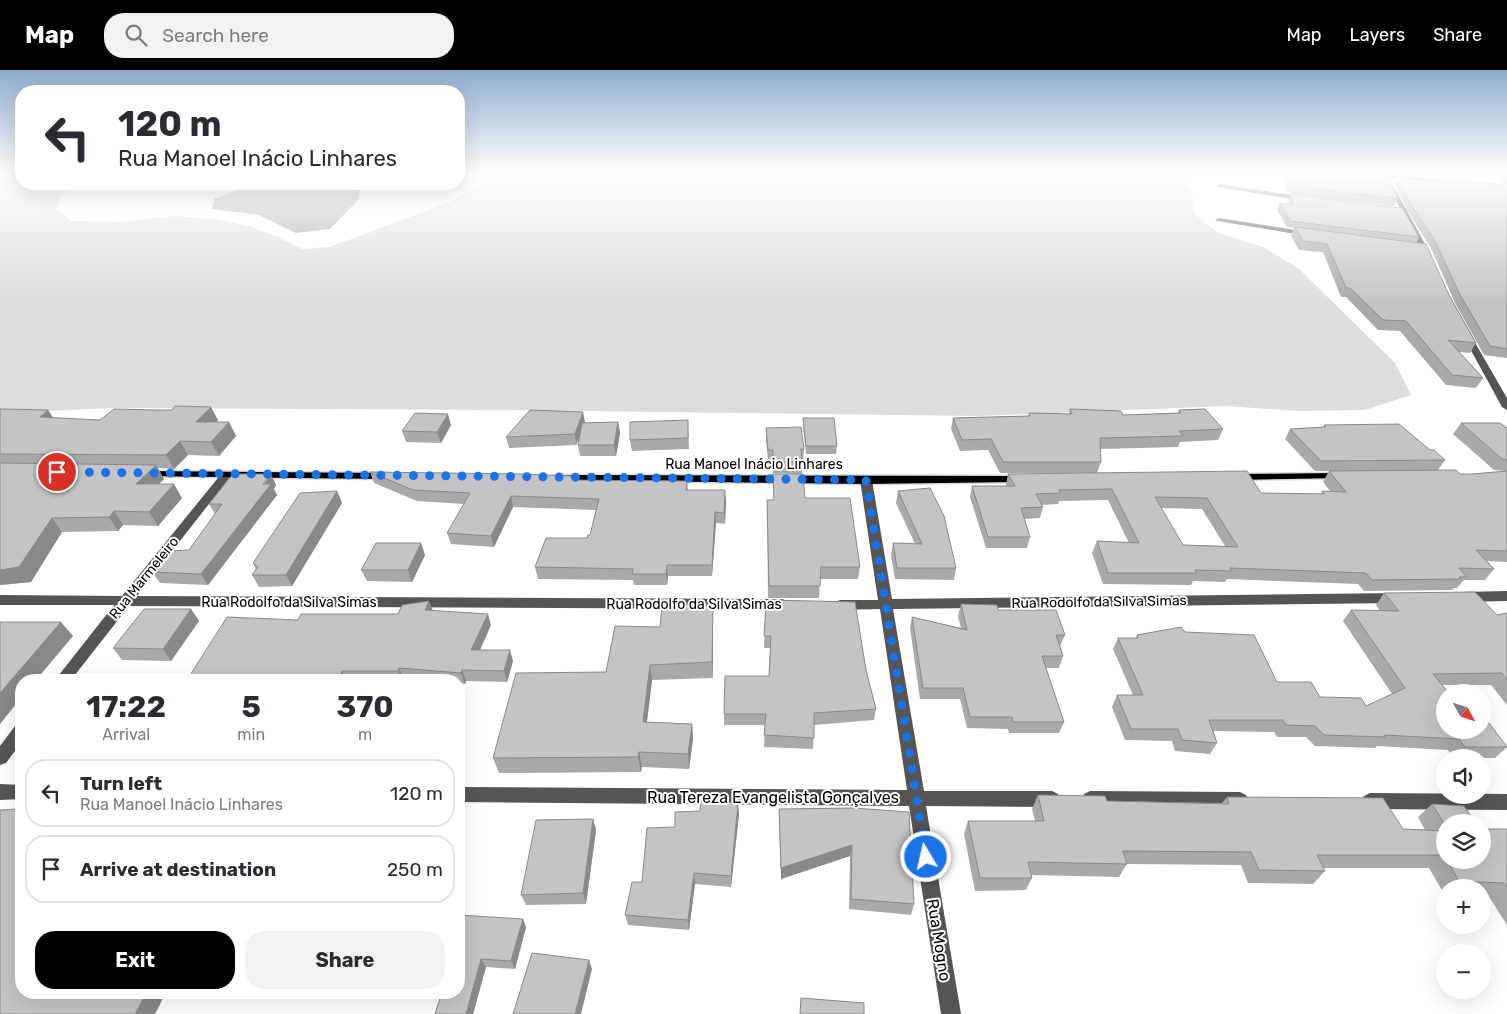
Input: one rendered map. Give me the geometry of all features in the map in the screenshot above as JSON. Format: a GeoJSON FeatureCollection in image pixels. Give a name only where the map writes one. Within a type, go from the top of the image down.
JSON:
{"type":"FeatureCollection","features":[{"type":"Feature","properties":{"kind":"main road"},"geometry":{"type":"LineString","coordinates":[[138,474],[397,476]]}},
{"type":"Feature","properties":{"kind":"main road"},"geometry":{"type":"LineString","coordinates":[[1221,477],[1359,476]]}},
{"type":"Feature","properties":{"kind":"main road","name":"Rua Manoel Inácio Linhares"},"geometry":{"type":"LineString","coordinates":[[547,478],[1035,479]]}},
{"type":"Feature","properties":{"kind":"street"},"geometry":{"type":"LineString","coordinates":[[1404,216],[1420,249],[1433,268]]}},
{"type":"Feature","properties":{"kind":"street"},"geometry":{"type":"LineString","coordinates":[[1219,220],[1313,235]]}},
{"type":"Feature","properties":{"kind":"street"},"geometry":{"type":"LineString","coordinates":[[1463,328],[1507,407]]}},
{"type":"Feature","properties":{"kind":"street","name":"Rua Marmeleiro"},"geometry":{"type":"LineString","coordinates":[[67,674],[226,475]]}},
{"type":"Feature","properties":{"kind":"street","name":"Rua Mogno"},"geometry":{"type":"LineString","coordinates":[[866,480],[950,1014]]}},
{"type":"Feature","properties":{"kind":"street"},"geometry":{"type":"LineString","coordinates":[[1448,597],[1507,596]]}},
{"type":"Feature","properties":{"kind":"street","name":"Rua Rodolfo da Silva Simas"},"geometry":{"type":"LineString","coordinates":[[828,604],[886,605],[1408,598]]}},
{"type":"Feature","properties":{"kind":"street","name":"Rua Rodolfo da Silva Simas"},"geometry":{"type":"LineString","coordinates":[[0,600],[799,604]]}},
{"type":"Feature","properties":{"kind":"street"},"geometry":{"type":"LineString","coordinates":[[0,758],[15,739]]}},
{"type":"Feature","properties":{"kind":"street"},"geometry":{"type":"LineString","coordinates":[[0,792],[15,792]]}},
{"type":"Feature","properties":{"kind":"street","name":"Rua Tereza Evangelista Gonçalves"},"geometry":{"type":"LineString","coordinates":[[465,795],[1261,800]]}},
{"type":"Feature","properties":{"kind":"street"},"geometry":{"type":"LineString","coordinates":[[1350,801],[1507,802]]}},
{"type":"Feature","properties":{"kind":"shaded area"},"geometry":{"type":"Polygon","coordinates":[[[0,216],[65,216],[72,221],[121,222],[173,216],[215,219],[249,226],[302,249],[330,247],[413,216],[1198,216],[1217,232],[1263,247],[1298,268],[1395,363],[1411,395],[1365,410],[1299,411],[1226,406],[978,416],[508,410],[113,408],[0,413],[0,216]]]}},
{"type":"Feature","properties":{"kind":"shaded area"},"geometry":{"type":"Polygon","coordinates":[[[261,216],[343,216],[330,229],[296,233],[261,216]]]}},
{"type":"Feature","properties":{"kind":"building"},"geometry":{"type":"Polygon","coordinates":[[[1287,216],[1407,216],[1419,237],[1290,221],[1287,216]]]}},
{"type":"Feature","properties":{"kind":"building"},"geometry":{"type":"Polygon","coordinates":[[[1419,216],[1507,216],[1507,349],[1490,346],[1460,295],[1435,241],[1419,216]]]}},
{"type":"Feature","properties":{"kind":"building"},"geometry":{"type":"Polygon","coordinates":[[[1295,227],[1426,244],[1449,295],[1476,343],[1448,340],[1483,378],[1452,375],[1406,321],[1383,320],[1350,288],[1346,288],[1327,244],[1303,241],[1295,227]]]}},
{"type":"Feature","properties":{"kind":"building"},"geometry":{"type":"Polygon","coordinates":[[[175,406],[211,407],[196,422],[229,422],[211,442],[180,441],[166,455],[0,454],[0,409],[48,410],[40,417],[100,420],[114,409],[172,410],[175,406]]]}},
{"type":"Feature","properties":{"kind":"building"},"geometry":{"type":"Polygon","coordinates":[[[1070,409],[1121,411],[1123,415],[1181,413],[1179,410],[1205,409],[1223,429],[1179,431],[1183,436],[1100,438],[1101,462],[1003,462],[991,439],[962,440],[953,418],[1030,416],[1029,413],[1072,414],[1070,409]]]}},
{"type":"Feature","properties":{"kind":"building"},"geometry":{"type":"Polygon","coordinates":[[[530,410],[583,412],[575,434],[506,437],[530,410]]]}},
{"type":"Feature","properties":{"kind":"building"},"geometry":{"type":"Polygon","coordinates":[[[415,413],[448,414],[437,432],[402,431],[415,413]]]}},
{"type":"Feature","properties":{"kind":"building"},"geometry":{"type":"Polygon","coordinates":[[[803,418],[834,418],[837,446],[806,446],[803,418]]]}},
{"type":"Feature","properties":{"kind":"building"},"geometry":{"type":"Polygon","coordinates":[[[688,420],[688,438],[630,440],[630,422],[688,420]]]}},
{"type":"Feature","properties":{"kind":"building"},"geometry":{"type":"Polygon","coordinates":[[[618,422],[614,445],[578,445],[582,423],[618,422]]]}},
{"type":"Feature","properties":{"kind":"building"},"geometry":{"type":"Polygon","coordinates":[[[1461,423],[1500,423],[1507,428],[1507,460],[1502,459],[1461,423]]]}},
{"type":"Feature","properties":{"kind":"building"},"geometry":{"type":"Polygon","coordinates":[[[1399,424],[1445,460],[1321,461],[1290,429],[1326,427],[1324,425],[1399,424]]]}},
{"type":"Feature","properties":{"kind":"building"},"geometry":{"type":"Polygon","coordinates":[[[801,427],[804,449],[801,449],[802,462],[773,462],[773,450],[768,450],[766,428],[801,427]]]}},
{"type":"Feature","properties":{"kind":"building"},"geometry":{"type":"Polygon","coordinates":[[[0,463],[156,465],[136,484],[174,484],[149,512],[114,511],[109,517],[52,518],[19,567],[0,570],[0,463]]]}},
{"type":"Feature","properties":{"kind":"building"},"geometry":{"type":"Polygon","coordinates":[[[1456,470],[1460,474],[1472,474],[1507,471],[1507,551],[1476,550],[1494,569],[1459,568],[1467,577],[1459,577],[1461,579],[1372,580],[1366,573],[1230,568],[1231,571],[1195,570],[1197,573],[1108,573],[1097,541],[1139,543],[1112,489],[1059,490],[1061,493],[1036,494],[1043,507],[1021,508],[1030,537],[988,537],[972,486],[1015,486],[1008,474],[1247,471],[1261,493],[1324,494],[1322,491],[1346,492],[1329,471],[1456,470]],[[1155,497],[1183,545],[1238,547],[1207,498],[1155,497]]]}},
{"type":"Feature","properties":{"kind":"building"},"geometry":{"type":"Polygon","coordinates":[[[370,472],[522,474],[573,476],[573,480],[687,481],[686,490],[725,490],[724,513],[715,512],[712,565],[667,565],[666,574],[632,574],[633,569],[535,567],[546,538],[587,538],[590,535],[599,499],[511,496],[491,536],[447,533],[470,493],[413,490],[370,472]]]}},
{"type":"Feature","properties":{"kind":"building"},"geometry":{"type":"Polygon","coordinates":[[[233,474],[271,474],[263,484],[271,484],[201,574],[152,572],[170,551],[189,550],[222,504],[209,504],[233,474]]]}},
{"type":"Feature","properties":{"kind":"building"},"geometry":{"type":"Polygon","coordinates":[[[773,474],[803,474],[805,498],[850,498],[860,567],[821,567],[820,586],[769,586],[767,500],[774,500],[773,474]]]}},
{"type":"Feature","properties":{"kind":"building"},"geometry":{"type":"Polygon","coordinates":[[[930,488],[944,516],[956,568],[897,568],[893,543],[922,544],[898,491],[930,488]]]}},
{"type":"Feature","properties":{"kind":"building"},"geometry":{"type":"Polygon","coordinates":[[[337,491],[286,575],[252,575],[258,567],[253,563],[300,493],[337,491]]]}},
{"type":"Feature","properties":{"kind":"building"},"geometry":{"type":"Polygon","coordinates":[[[376,543],[421,543],[408,570],[361,570],[376,543]]]}},
{"type":"Feature","properties":{"kind":"building"},"geometry":{"type":"Polygon","coordinates":[[[1475,592],[1497,615],[1507,613],[1507,680],[1502,673],[1433,674],[1441,684],[1436,684],[1436,738],[1324,735],[1315,726],[1286,725],[1283,720],[1209,720],[1217,743],[1182,740],[1178,729],[1131,729],[1117,695],[1143,695],[1118,638],[1138,638],[1137,635],[1181,627],[1185,632],[1254,635],[1277,682],[1311,682],[1320,697],[1361,698],[1366,706],[1405,688],[1351,610],[1399,611],[1384,593],[1475,592]]]}},
{"type":"Feature","properties":{"kind":"building"},"geometry":{"type":"Polygon","coordinates":[[[769,600],[855,602],[866,670],[876,709],[814,713],[814,738],[764,735],[766,714],[724,714],[725,676],[769,676],[771,636],[764,636],[766,603],[769,603],[769,600]]]}},
{"type":"Feature","properties":{"kind":"building"},"geometry":{"type":"Polygon","coordinates":[[[429,601],[425,610],[488,614],[471,650],[510,650],[504,671],[462,670],[461,673],[399,668],[398,671],[342,671],[341,674],[191,674],[227,617],[298,620],[301,614],[398,614],[402,605],[429,601]]]}},
{"type":"Feature","properties":{"kind":"building"},"geometry":{"type":"Polygon","coordinates":[[[961,604],[997,605],[998,610],[1056,610],[1065,635],[1056,635],[1063,656],[1042,656],[1064,722],[1013,722],[1012,717],[970,717],[963,688],[923,688],[912,617],[967,630],[961,604]]]}},
{"type":"Feature","properties":{"kind":"building"},"geometry":{"type":"Polygon","coordinates":[[[713,605],[712,662],[650,665],[643,722],[692,724],[688,754],[639,752],[638,757],[493,758],[516,673],[606,672],[615,626],[660,627],[662,606],[713,605]]]}},
{"type":"Feature","properties":{"kind":"building"},"geometry":{"type":"Polygon","coordinates":[[[144,609],[191,609],[163,649],[113,648],[144,609]]]}},
{"type":"Feature","properties":{"kind":"building"},"geometry":{"type":"Polygon","coordinates":[[[0,622],[61,622],[15,674],[0,693],[0,622]]]}},
{"type":"Feature","properties":{"kind":"building"},"geometry":{"type":"Polygon","coordinates":[[[1491,726],[1507,747],[1465,747],[1459,739],[1491,739],[1491,726]]]}},
{"type":"Feature","properties":{"kind":"building"},"geometry":{"type":"Polygon","coordinates":[[[1038,795],[1105,796],[1107,801],[1229,804],[1227,797],[1383,798],[1403,829],[1436,831],[1436,855],[1317,855],[1325,871],[1259,870],[1251,852],[1123,851],[1127,864],[1028,862],[1032,878],[980,878],[968,821],[1044,821],[1038,795]]]}},
{"type":"Feature","properties":{"kind":"building"},"geometry":{"type":"Polygon","coordinates":[[[701,801],[738,803],[731,876],[694,873],[688,920],[625,915],[632,882],[642,882],[647,828],[675,827],[675,812],[700,811],[701,801]]]}},
{"type":"Feature","properties":{"kind":"building"},"geometry":{"type":"Polygon","coordinates":[[[1432,804],[1464,806],[1470,814],[1438,814],[1432,804]]]}},
{"type":"Feature","properties":{"kind":"building"},"geometry":{"type":"Polygon","coordinates":[[[854,808],[909,812],[914,904],[851,899],[852,845],[781,868],[779,809],[854,808]]]}},
{"type":"Feature","properties":{"kind":"building"},"geometry":{"type":"Polygon","coordinates":[[[15,809],[15,999],[143,999],[135,1014],[0,1014],[0,810],[15,809]]]}},
{"type":"Feature","properties":{"kind":"building"},"geometry":{"type":"Polygon","coordinates":[[[593,819],[583,893],[521,895],[536,820],[593,819]]]}},
{"type":"Feature","properties":{"kind":"building"},"geometry":{"type":"Polygon","coordinates":[[[1491,829],[1507,829],[1507,887],[1504,883],[1491,882],[1491,879],[1458,879],[1452,869],[1491,869],[1491,829]]]}},
{"type":"Feature","properties":{"kind":"building"},"geometry":{"type":"Polygon","coordinates":[[[465,915],[523,919],[511,961],[481,959],[466,1014],[435,1014],[440,999],[465,999],[465,915]]]}},
{"type":"Feature","properties":{"kind":"building"},"geometry":{"type":"Polygon","coordinates":[[[532,953],[589,960],[575,1014],[513,1014],[532,953]]]}},
{"type":"Feature","properties":{"kind":"building"},"geometry":{"type":"Polygon","coordinates":[[[801,998],[864,1003],[864,1014],[800,1014],[801,998]]]}},
{"type":"Feature","properties":{"kind":"route"},"geometry":{"type":"LineString","coordinates":[[57,472],[866,480],[926,857]]}}]}
